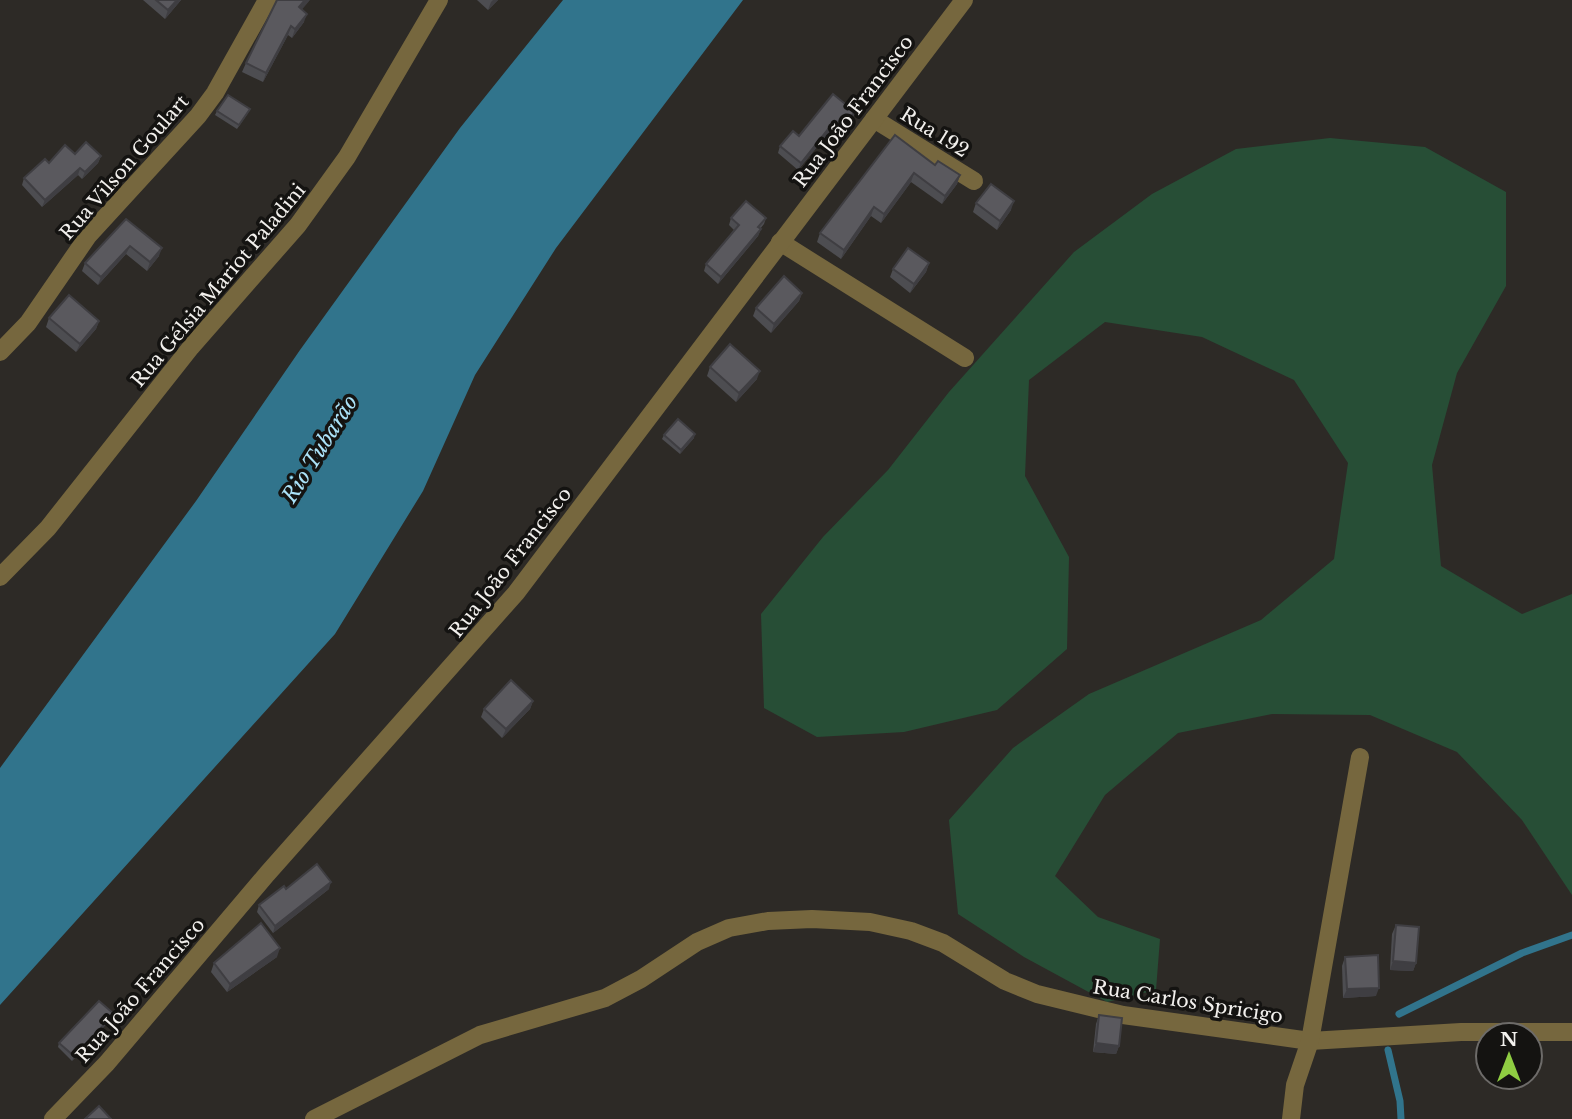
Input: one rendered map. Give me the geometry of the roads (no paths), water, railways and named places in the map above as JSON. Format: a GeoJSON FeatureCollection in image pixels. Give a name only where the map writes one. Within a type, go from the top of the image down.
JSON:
{"type":"FeatureCollection","features":[{"type":"Feature","properties":{"kind":"street","name":"Rua Vilson Goulart"},"geometry":{"type":"LineString","coordinates":[[0,352],[28,323],[88,236],[198,117],[215,93],[267,0]]}},
{"type":"Feature","properties":{"kind":"street","name":"Rua Gélsia Mariot Paladini"},"geometry":{"type":"LineString","coordinates":[[0,577],[48,528],[191,347],[298,225],[347,157],[439,0]]}},
{"type":"Feature","properties":{"kind":"street","name":"Rua João Francisco"},"geometry":{"type":"LineString","coordinates":[[53,1119],[123,1045],[267,874],[478,638],[964,0]]}},
{"type":"Feature","properties":{"kind":"street","name":"Rua 192"},"geometry":{"type":"LineString","coordinates":[[874,119],[974,181]]}},
{"type":"Feature","properties":{"kind":"street"},"geometry":{"type":"LineString","coordinates":[[780,242],[965,358]]}},
{"type":"Feature","properties":{"kind":"street"},"geometry":{"type":"LineString","coordinates":[[1291,1119],[1295,1084],[1310,1041],[1360,757]]}},
{"type":"Feature","properties":{"kind":"street","name":"Rua Carlos Spricigo"},"geometry":{"type":"LineString","coordinates":[[314,1119],[480,1035],[605,998],[641,979],[697,942],[729,928],[768,921],[846,921],[911,931],[943,943],[1005,981],[1073,1004],[1123,1015],[1310,1041],[1461,1032],[1572,1032]]}},
{"type":"Feature","properties":{"kind":"water","name":"Rio Tubarão"},"geometry":{"type":"Polygon","coordinates":[[[563,0],[743,0],[556,248],[475,375],[423,491],[335,634],[0,1005],[0,768],[196,501],[300,350],[460,128],[563,0]]]}},
{"type":"Feature","properties":{"kind":"waterway"},"geometry":{"type":"LineString","coordinates":[[1399,1014],[1522,953],[1572,935]]}},
{"type":"Feature","properties":{"kind":"waterway"},"geometry":{"type":"LineString","coordinates":[[1388,1050],[1400,1101],[1401,1119]]}}]}
